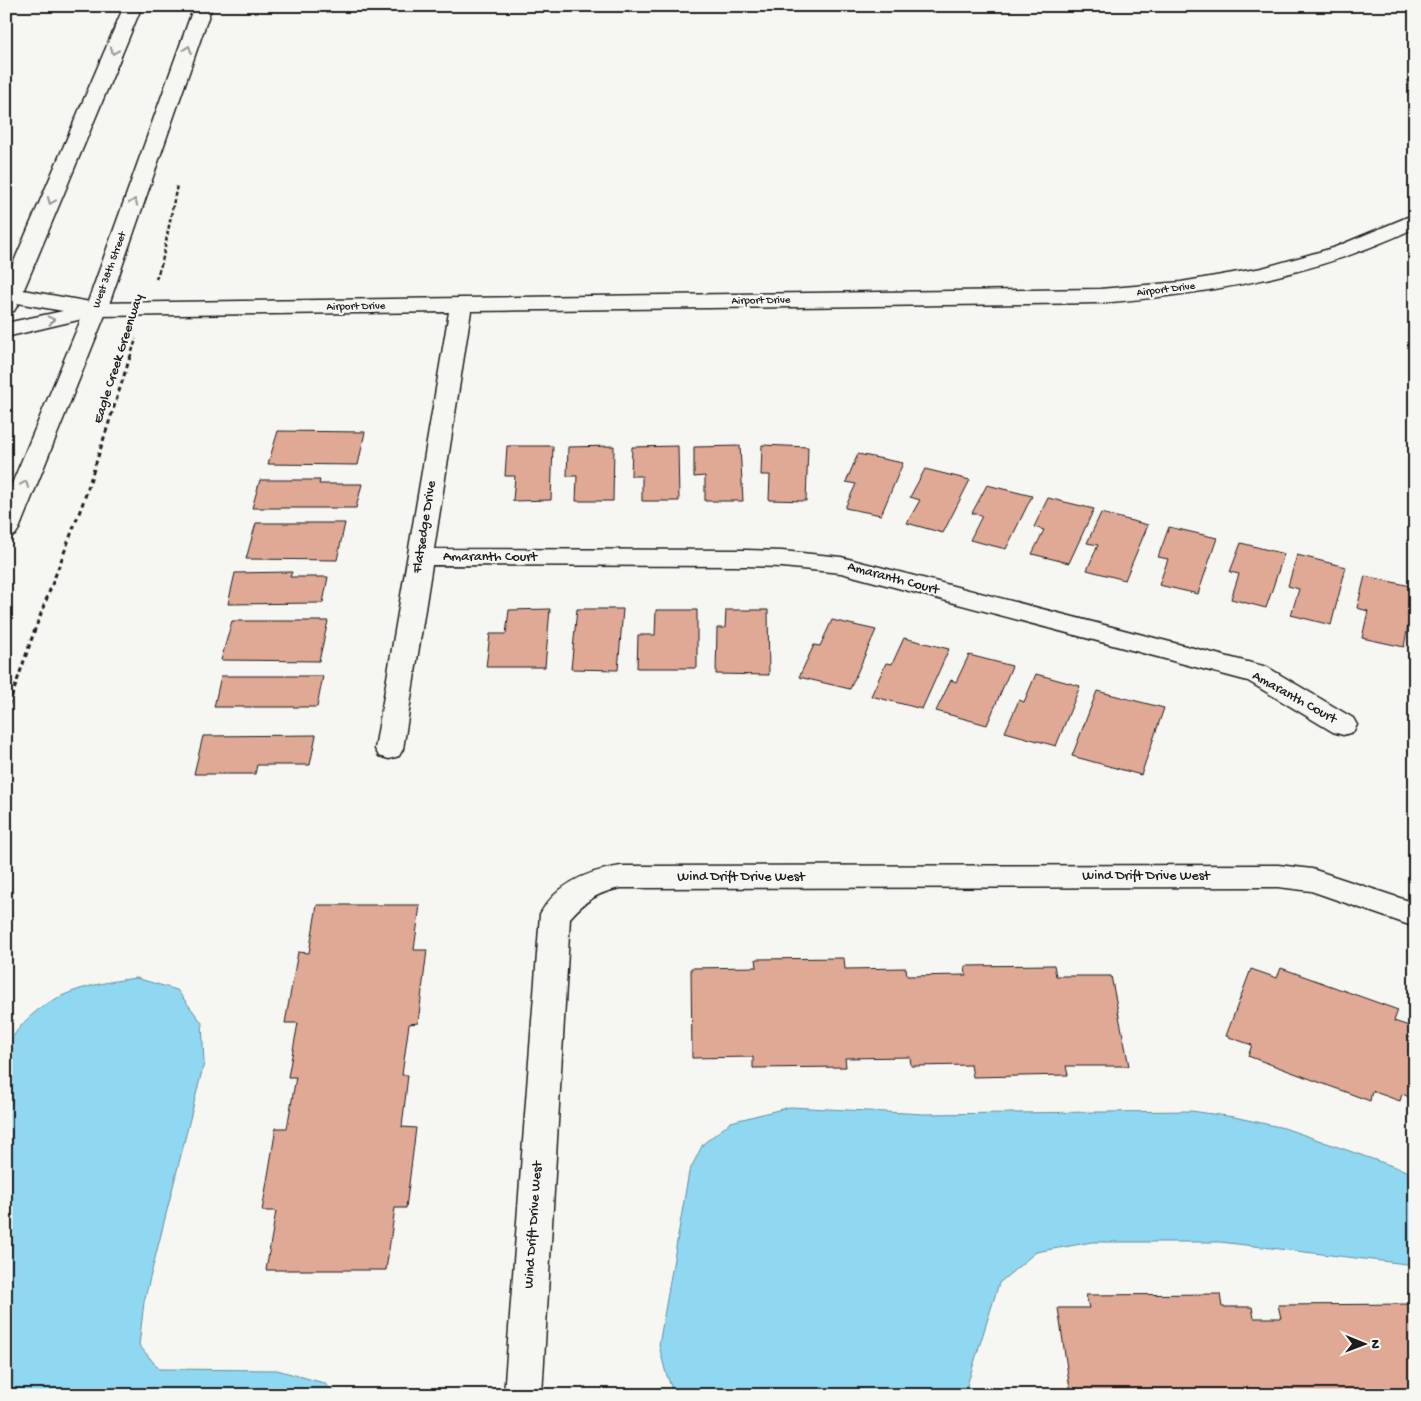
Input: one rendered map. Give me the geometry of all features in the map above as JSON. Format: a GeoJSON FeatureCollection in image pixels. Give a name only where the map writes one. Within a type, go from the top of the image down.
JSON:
{"type":"FeatureCollection","features":[{"type":"Feature","properties":{"kind":"street"},"geometry":{"type":"LineString","coordinates":[[96,310],[8,298],[133,6]]}},
{"type":"Feature","properties":{"kind":"street","name":"West 38th Street"},"geometry":{"type":"LineString","coordinates":[[6,529],[96,310],[203,6]]}},
{"type":"Feature","properties":{"kind":"street","name":"Airport Drive"},"geometry":{"type":"LineString","coordinates":[[96,310],[1071,297],[1129,294],[1215,283],[1292,267],[1368,242],[1415,220]]}},
{"type":"Feature","properties":{"kind":"street","name":"Flatsedge Drive"},"geometry":{"type":"LineString","coordinates":[[390,748],[461,306]]}},
{"type":"Feature","properties":{"kind":"street"},"geometry":{"type":"LineString","coordinates":[[6,330],[96,310]]}},
{"type":"Feature","properties":{"kind":"street","name":"Amaranth Court"},"geometry":{"type":"LineString","coordinates":[[420,557],[746,558],[782,559],[841,565],[1257,674],[1343,724]]}},
{"type":"Feature","properties":{"kind":"street","name":"Wind Drift Drive West"},"geometry":{"type":"LineString","coordinates":[[523,1395],[556,914],[568,900],[591,883],[621,877],[1278,876],[1312,880],[1415,915]]}},
{"type":"Feature","properties":{"kind":"path","name":"Eagle Creek Greenway"},"geometry":{"type":"LineString","coordinates":[[6,713],[34,632],[84,500],[162,262],[179,176]]}},
{"type":"Feature","properties":{"kind":"water"},"geometry":{"type":"Polygon","coordinates":[[[136,978],[177,990],[202,1023],[204,1063],[144,1302],[139,1345],[159,1369],[277,1370],[324,1383],[338,1395],[6,1395],[6,1048],[17,1030],[31,1016],[61,996],[97,985],[136,978]]]}},
{"type":"Feature","properties":{"kind":"water"},"geometry":{"type":"Polygon","coordinates":[[[790,1107],[924,1114],[1191,1111],[1234,1117],[1284,1128],[1415,1174],[1415,1265],[1220,1242],[1092,1242],[1036,1252],[999,1283],[964,1395],[674,1395],[659,1345],[689,1172],[703,1144],[731,1122],[790,1107]]]}},
{"type":"Feature","properties":{"kind":"building"},"geometry":{"type":"Polygon","coordinates":[[[278,431],[365,432],[358,465],[268,464],[278,431]]]}},
{"type":"Feature","properties":{"kind":"building"},"geometry":{"type":"Polygon","coordinates":[[[762,445],[808,447],[806,501],[769,500],[770,475],[761,475],[762,445]]]}},
{"type":"Feature","properties":{"kind":"building"},"geometry":{"type":"Polygon","coordinates":[[[507,446],[553,446],[551,500],[513,501],[515,476],[505,476],[507,446]]]}},
{"type":"Feature","properties":{"kind":"building"},"geometry":{"type":"Polygon","coordinates":[[[614,446],[613,501],[576,501],[577,476],[567,476],[568,447],[614,446]]]}},
{"type":"Feature","properties":{"kind":"building"},"geometry":{"type":"Polygon","coordinates":[[[678,446],[679,501],[642,501],[642,476],[631,476],[632,447],[678,446]]]}},
{"type":"Feature","properties":{"kind":"building"},"geometry":{"type":"Polygon","coordinates":[[[740,446],[743,501],[705,501],[705,476],[694,477],[694,447],[740,446]]]}},
{"type":"Feature","properties":{"kind":"building"},"geometry":{"type":"Polygon","coordinates":[[[858,454],[903,463],[881,515],[845,508],[856,484],[846,482],[858,454]]]}},
{"type":"Feature","properties":{"kind":"building"},"geometry":{"type":"Polygon","coordinates":[[[925,469],[970,480],[943,533],[907,523],[920,500],[910,497],[925,469]]]}},
{"type":"Feature","properties":{"kind":"building"},"geometry":{"type":"Polygon","coordinates":[[[260,480],[320,480],[319,484],[362,484],[356,508],[252,508],[260,480]]]}},
{"type":"Feature","properties":{"kind":"building"},"geometry":{"type":"Polygon","coordinates":[[[987,485],[1032,496],[1006,549],[970,540],[982,516],[972,513],[987,485]]]}},
{"type":"Feature","properties":{"kind":"building"},"geometry":{"type":"Polygon","coordinates":[[[1048,498],[1094,509],[1069,563],[1032,554],[1044,530],[1034,527],[1048,498]]]}},
{"type":"Feature","properties":{"kind":"building"},"geometry":{"type":"Polygon","coordinates":[[[1101,513],[1148,525],[1125,580],[1087,570],[1098,545],[1087,543],[1101,513]]]}},
{"type":"Feature","properties":{"kind":"building"},"geometry":{"type":"Polygon","coordinates":[[[256,523],[345,523],[337,560],[246,559],[256,523]]]}},
{"type":"Feature","properties":{"kind":"building"},"geometry":{"type":"Polygon","coordinates":[[[1169,527],[1217,538],[1198,594],[1159,585],[1168,559],[1158,557],[1169,527]]]}},
{"type":"Feature","properties":{"kind":"building"},"geometry":{"type":"Polygon","coordinates":[[[1241,543],[1284,554],[1266,608],[1231,599],[1239,574],[1230,572],[1241,543]]]}},
{"type":"Feature","properties":{"kind":"building"},"geometry":{"type":"Polygon","coordinates":[[[1297,555],[1346,567],[1331,625],[1291,615],[1299,589],[1288,586],[1297,555]]]}},
{"type":"Feature","properties":{"kind":"building"},"geometry":{"type":"Polygon","coordinates":[[[292,572],[290,577],[328,577],[323,603],[228,604],[235,573],[292,572]]]}},
{"type":"Feature","properties":{"kind":"building"},"geometry":{"type":"Polygon","coordinates":[[[1365,576],[1415,587],[1404,647],[1362,638],[1368,611],[1357,608],[1365,576]]]}},
{"type":"Feature","properties":{"kind":"building"},"geometry":{"type":"Polygon","coordinates":[[[550,609],[545,667],[486,667],[490,634],[506,634],[509,610],[550,609]]]}},
{"type":"Feature","properties":{"kind":"building"},"geometry":{"type":"Polygon","coordinates":[[[577,609],[623,609],[618,670],[571,669],[577,609]]]}},
{"type":"Feature","properties":{"kind":"building"},"geometry":{"type":"Polygon","coordinates":[[[656,610],[697,610],[697,668],[637,668],[638,635],[655,635],[656,610]]]}},
{"type":"Feature","properties":{"kind":"building"},"geometry":{"type":"Polygon","coordinates":[[[726,610],[768,610],[769,675],[716,674],[717,628],[725,628],[726,610]]]}},
{"type":"Feature","properties":{"kind":"building"},"geometry":{"type":"Polygon","coordinates":[[[832,620],[876,630],[850,689],[799,677],[814,645],[820,646],[832,620]]]}},
{"type":"Feature","properties":{"kind":"building"},"geometry":{"type":"Polygon","coordinates":[[[232,621],[328,621],[319,661],[221,660],[232,621]]]}},
{"type":"Feature","properties":{"kind":"building"},"geometry":{"type":"Polygon","coordinates":[[[904,638],[949,649],[922,709],[871,696],[886,663],[892,664],[904,638]]]}},
{"type":"Feature","properties":{"kind":"building"},"geometry":{"type":"Polygon","coordinates":[[[969,655],[1012,666],[987,725],[936,711],[951,680],[956,682],[969,655]]]}},
{"type":"Feature","properties":{"kind":"building"},"geometry":{"type":"Polygon","coordinates":[[[1036,674],[1080,686],[1056,746],[1005,732],[1019,700],[1024,702],[1036,674]]]}},
{"type":"Feature","properties":{"kind":"building"},"geometry":{"type":"Polygon","coordinates":[[[221,676],[323,676],[317,707],[214,707],[221,676]]]}},
{"type":"Feature","properties":{"kind":"building"},"geometry":{"type":"Polygon","coordinates":[[[1097,691],[1164,708],[1141,775],[1072,756],[1097,691]]]}},
{"type":"Feature","properties":{"kind":"building"},"geometry":{"type":"Polygon","coordinates":[[[316,735],[310,765],[257,765],[255,774],[194,774],[203,736],[316,735]]]}},
{"type":"Feature","properties":{"kind":"building"},"geometry":{"type":"Polygon","coordinates":[[[317,905],[420,905],[414,950],[427,950],[418,1023],[409,1024],[402,1075],[408,1075],[402,1127],[416,1128],[406,1208],[395,1208],[386,1270],[266,1270],[276,1211],[262,1211],[276,1128],[287,1128],[296,1077],[288,1077],[298,1023],[285,1023],[298,952],[309,953],[317,905]]]}},
{"type":"Feature","properties":{"kind":"building"},"geometry":{"type":"Polygon","coordinates":[[[844,958],[845,969],[906,968],[907,976],[966,975],[965,966],[1054,965],[1056,976],[1111,976],[1129,1066],[1066,1066],[1068,1075],[973,1077],[971,1065],[911,1066],[910,1057],[845,1058],[846,1067],[753,1068],[753,1057],[692,1058],[691,968],[757,967],[756,959],[844,958]]]}},
{"type":"Feature","properties":{"kind":"building"},"geometry":{"type":"Polygon","coordinates":[[[1281,968],[1398,1010],[1394,1021],[1415,1028],[1415,1099],[1402,1094],[1400,1101],[1372,1091],[1370,1101],[1248,1056],[1252,1045],[1226,1036],[1251,969],[1277,978],[1281,968]]]}},
{"type":"Feature","properties":{"kind":"building"},"geometry":{"type":"Polygon","coordinates":[[[1220,1294],[1222,1307],[1252,1307],[1254,1318],[1281,1318],[1278,1305],[1411,1304],[1415,1315],[1415,1395],[1071,1395],[1058,1308],[1089,1308],[1086,1295],[1220,1294]]]}}]}
